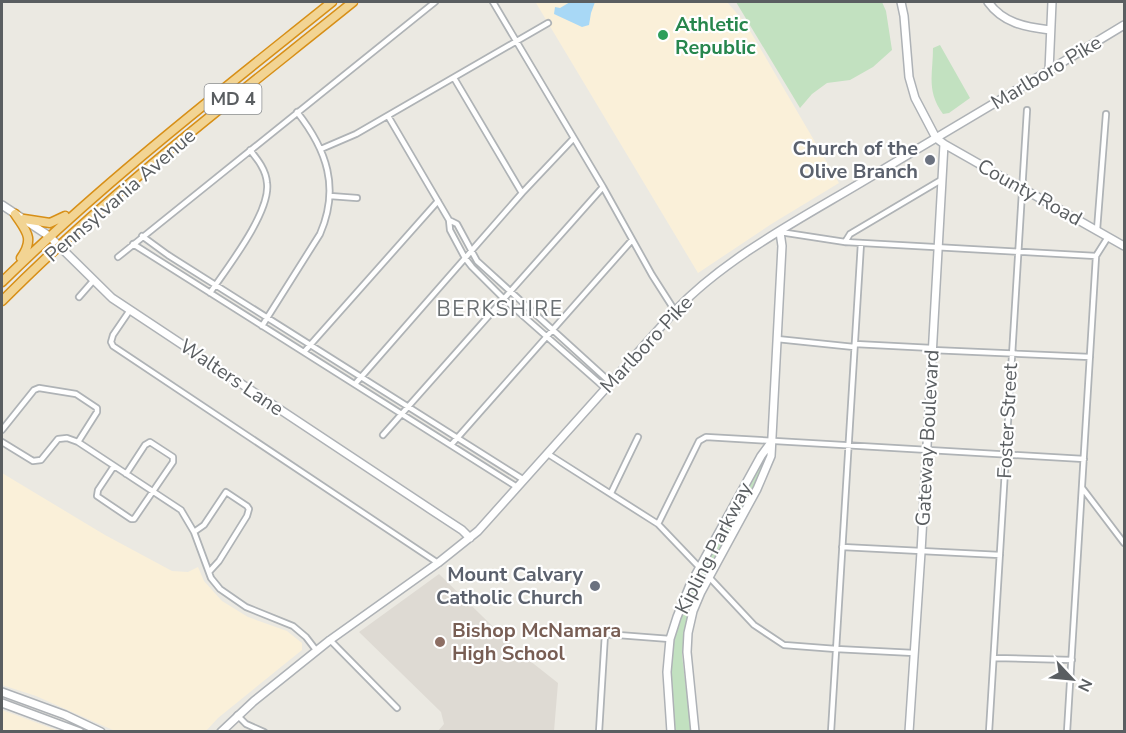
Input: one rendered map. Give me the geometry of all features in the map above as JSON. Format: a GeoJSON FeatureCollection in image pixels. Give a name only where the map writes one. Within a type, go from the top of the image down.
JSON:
{"type":"FeatureCollection","features":[{"type":"Feature","properties":{"kind":"highway","name":"Pennsylvania Avenue"},"geometry":{"type":"LineString","coordinates":[[3,280],[86,203],[332,2]]}},
{"type":"Feature","properties":{"kind":"highway","name":"Pennsylvania Avenue"},"geometry":{"type":"LineString","coordinates":[[2,301],[59,245],[154,163],[353,2]]}},
{"type":"Feature","properties":{"kind":"highway"},"geometry":{"type":"LineString","coordinates":[[24,219],[43,223],[53,222],[86,203]]}},
{"type":"Feature","properties":{"kind":"highway"},"geometry":{"type":"LineString","coordinates":[[3,280],[29,245],[27,232],[15,214]]}},
{"type":"Feature","properties":{"kind":"street"},"geometry":{"type":"LineString","coordinates":[[118,257],[435,2]]}},
{"type":"Feature","properties":{"kind":"street"},"geometry":{"type":"LineString","coordinates":[[493,2],[675,311]]}},
{"type":"Feature","properties":{"kind":"street"},"geometry":{"type":"LineString","coordinates":[[900,2],[904,16],[909,77],[921,111],[936,138]]}},
{"type":"Feature","properties":{"kind":"street"},"geometry":{"type":"LineString","coordinates":[[988,2],[1009,21],[1050,30]]}},
{"type":"Feature","properties":{"kind":"street"},"geometry":{"type":"LineString","coordinates":[[1049,71],[1052,2]]}},
{"type":"Feature","properties":{"kind":"street"},"geometry":{"type":"LineString","coordinates":[[321,149],[344,140],[388,116],[548,23]]}},
{"type":"Feature","properties":{"kind":"street","name":"Marlboro Pike"},"geometry":{"type":"LineString","coordinates":[[221,732],[237,715],[316,650],[470,538],[701,285],[780,232],[1125,25]]}},
{"type":"Feature","properties":{"kind":"street"},"geometry":{"type":"LineString","coordinates":[[454,78],[522,193]]}},
{"type":"Feature","properties":{"kind":"street","name":"Foster Street"},"geometry":{"type":"LineString","coordinates":[[989,732],[1027,110]]}},
{"type":"Feature","properties":{"kind":"street"},"geometry":{"type":"LineString","coordinates":[[262,326],[320,234],[330,196],[326,164],[321,149],[312,131],[297,112]]}},
{"type":"Feature","properties":{"kind":"street"},"geometry":{"type":"LineString","coordinates":[[1097,230],[1106,114]]}},
{"type":"Feature","properties":{"kind":"street"},"geometry":{"type":"LineString","coordinates":[[388,116],[449,220],[450,230],[465,258],[504,299],[608,385]]}},
{"type":"Feature","properties":{"kind":"street","name":"County Road"},"geometry":{"type":"LineString","coordinates":[[936,138],[1125,246]]}},
{"type":"Feature","properties":{"kind":"street"},"geometry":{"type":"LineString","coordinates":[[355,384],[522,193],[573,139]]}},
{"type":"Feature","properties":{"kind":"street","name":"Gateway Boulevard"},"geometry":{"type":"LineString","coordinates":[[909,732],[939,246],[940,180],[944,144]]}},
{"type":"Feature","properties":{"kind":"street"},"geometry":{"type":"LineString","coordinates":[[210,293],[259,217],[267,195],[265,173],[250,150]]}},
{"type":"Feature","properties":{"kind":"street"},"geometry":{"type":"LineString","coordinates":[[844,242],[850,234],[940,180]]}},
{"type":"Feature","properties":{"kind":"street"},"geometry":{"type":"LineString","coordinates":[[383,435],[603,188]]}},
{"type":"Feature","properties":{"kind":"street"},"geometry":{"type":"LineString","coordinates":[[330,196],[357,198]]}},
{"type":"Feature","properties":{"kind":"street"},"geometry":{"type":"LineString","coordinates":[[304,352],[438,201]]}},
{"type":"Feature","properties":{"kind":"street","name":"Walters Lane"},"geometry":{"type":"LineString","coordinates":[[2,205],[49,236],[112,298],[438,514],[470,538]]}},
{"type":"Feature","properties":{"kind":"street"},"geometry":{"type":"LineString","coordinates":[[449,220],[457,225],[477,261],[608,385]]}},
{"type":"Feature","properties":{"kind":"street"},"geometry":{"type":"LineString","coordinates":[[780,232],[844,242],[1096,256]]}},
{"type":"Feature","properties":{"kind":"street","name":"Kipling Parkway"},"geometry":{"type":"LineString","coordinates":[[695,732],[687,641],[693,611],[766,471],[771,456],[782,246],[780,232]]}},
{"type":"Feature","properties":{"kind":"street"},"geometry":{"type":"LineString","coordinates":[[142,236],[524,480]]}},
{"type":"Feature","properties":{"kind":"street"},"geometry":{"type":"LineString","coordinates":[[1067,732],[1096,256],[1108,237]]}},
{"type":"Feature","properties":{"kind":"street"},"geometry":{"type":"LineString","coordinates":[[452,445],[632,240]]}},
{"type":"Feature","properties":{"kind":"street"},"geometry":{"type":"LineString","coordinates":[[831,732],[861,243]]}},
{"type":"Feature","properties":{"kind":"street"},"geometry":{"type":"LineString","coordinates":[[133,244],[517,487]]}},
{"type":"Feature","properties":{"kind":"street"},"geometry":{"type":"LineString","coordinates":[[79,297],[93,281]]}},
{"type":"Feature","properties":{"kind":"street"},"geometry":{"type":"LineString","coordinates":[[130,310],[113,335],[111,342],[113,346],[438,563]]}},
{"type":"Feature","properties":{"kind":"street"},"geometry":{"type":"LineString","coordinates":[[777,339],[854,346],[1090,357]]}},
{"type":"Feature","properties":{"kind":"street"},"geometry":{"type":"LineString","coordinates":[[2,430],[34,390],[39,388],[76,394],[95,406],[97,411],[78,442]]}},
{"type":"Feature","properties":{"kind":"street"},"geometry":{"type":"LineString","coordinates":[[658,524],[699,441],[707,437],[1084,459]]}},
{"type":"Feature","properties":{"kind":"street"},"geometry":{"type":"LineString","coordinates":[[2,442],[38,461],[44,458],[58,439],[67,438],[78,442],[180,510],[194,532],[209,572],[220,589],[256,612],[293,626],[316,650]]}},
{"type":"Feature","properties":{"kind":"street"},"geometry":{"type":"LineString","coordinates":[[611,493],[638,438]]}},
{"type":"Feature","properties":{"kind":"street","name":"Kipling Parkway"},"geometry":{"type":"LineString","coordinates":[[671,732],[667,685],[670,639],[679,610],[760,456],[772,441]]}},
{"type":"Feature","properties":{"kind":"street"},"geometry":{"type":"LineString","coordinates":[[114,466],[98,490],[97,496],[134,519],[173,462],[173,457],[150,442],[145,445],[126,474]]}},
{"type":"Feature","properties":{"kind":"street"},"geometry":{"type":"LineString","coordinates":[[548,454],[658,524],[700,568]]}},
{"type":"Feature","properties":{"kind":"street"},"geometry":{"type":"LineString","coordinates":[[1083,489],[1125,543]]}},
{"type":"Feature","properties":{"kind":"street"},"geometry":{"type":"LineString","coordinates":[[194,532],[204,525],[226,492],[249,509],[219,561],[209,572]]}},
{"type":"Feature","properties":{"kind":"street"},"geometry":{"type":"LineString","coordinates":[[842,547],[1000,555]]}},
{"type":"Feature","properties":{"kind":"street"},"geometry":{"type":"LineString","coordinates":[[709,577],[754,626],[787,646],[914,653]]}},
{"type":"Feature","properties":{"kind":"street"},"geometry":{"type":"LineString","coordinates":[[599,732],[605,634],[670,639]]}},
{"type":"Feature","properties":{"kind":"street"},"geometry":{"type":"LineString","coordinates":[[330,640],[397,708]]}},
{"type":"Feature","properties":{"kind":"street"},"geometry":{"type":"LineString","coordinates":[[994,658],[1072,660]]}},
{"type":"Feature","properties":{"kind":"street"},"geometry":{"type":"LineString","coordinates":[[2,692],[55,711],[101,732]]}},
{"type":"Feature","properties":{"kind":"street"},"geometry":{"type":"LineString","coordinates":[[2,703],[80,732]]}},
{"type":"Feature","properties":{"kind":"street"},"geometry":{"type":"LineString","coordinates":[[237,715],[246,724],[264,732]]}},
{"type":"Feature","properties":{"kind":"shaded area"},"geometry":{"type":"Polygon","coordinates":[[[727,2],[746,24],[839,183],[698,273],[536,3],[727,2]]]}},
{"type":"Feature","properties":{"kind":"shaded area"},"geometry":{"type":"Polygon","coordinates":[[[2,473],[105,535],[172,571],[188,572],[198,567],[204,581],[222,601],[248,617],[287,631],[302,643],[302,650],[218,718],[206,731],[115,731],[36,696],[2,685],[2,473]]]}},
{"type":"Feature","properties":{"kind":"shaded area","name":"Bishop McNamara High School"},"geometry":{"type":"Polygon","coordinates":[[[439,574],[520,653],[558,683],[554,731],[438,731],[444,724],[441,712],[359,632],[439,574]]]}},
{"type":"Feature","properties":{"kind":"shaded area"},"geometry":{"type":"Polygon","coordinates":[[[2,710],[59,731],[2,731],[2,710]]]}},
{"type":"Feature","properties":{"kind":"green space"},"geometry":{"type":"Polygon","coordinates":[[[736,2],[882,2],[886,11],[892,50],[873,67],[850,80],[827,83],[812,94],[800,108],[736,2]]]}},
{"type":"Feature","properties":{"kind":"green space"},"geometry":{"type":"Polygon","coordinates":[[[940,45],[970,98],[949,113],[943,114],[932,90],[933,48],[940,45]]]}},
{"type":"Feature","properties":{"kind":"green space"},"geometry":{"type":"Polygon","coordinates":[[[764,453],[767,453],[762,470],[692,600],[682,655],[691,731],[674,732],[669,685],[671,643],[682,607],[764,453]]]}},
{"type":"Feature","properties":{"kind":"water"},"geometry":{"type":"Polygon","coordinates":[[[570,2],[595,2],[589,25],[582,27],[554,14],[555,7],[560,8],[570,2]]]}},
{"type":"Feature","properties":{"kind":"place","name":"Athletic Republic"},"geometry":{"type":"Point","coordinates":[663,35]}},
{"type":"Feature","properties":{"kind":"place","name":"Church of the Olive Branch"},"geometry":{"type":"Point","coordinates":[930,160]}},
{"type":"Feature","properties":{"kind":"place","name":"Mount Calvary Catholic Church"},"geometry":{"type":"Point","coordinates":[595,586]}},
{"type":"Feature","properties":{"kind":"place","name":"Bishop McNamara High School"},"geometry":{"type":"Point","coordinates":[440,642]}},
{"type":"Feature","properties":{"kind":"district","name":"BERKSHIRE"},"geometry":{"type":"Point","coordinates":[500,309]}}]}
